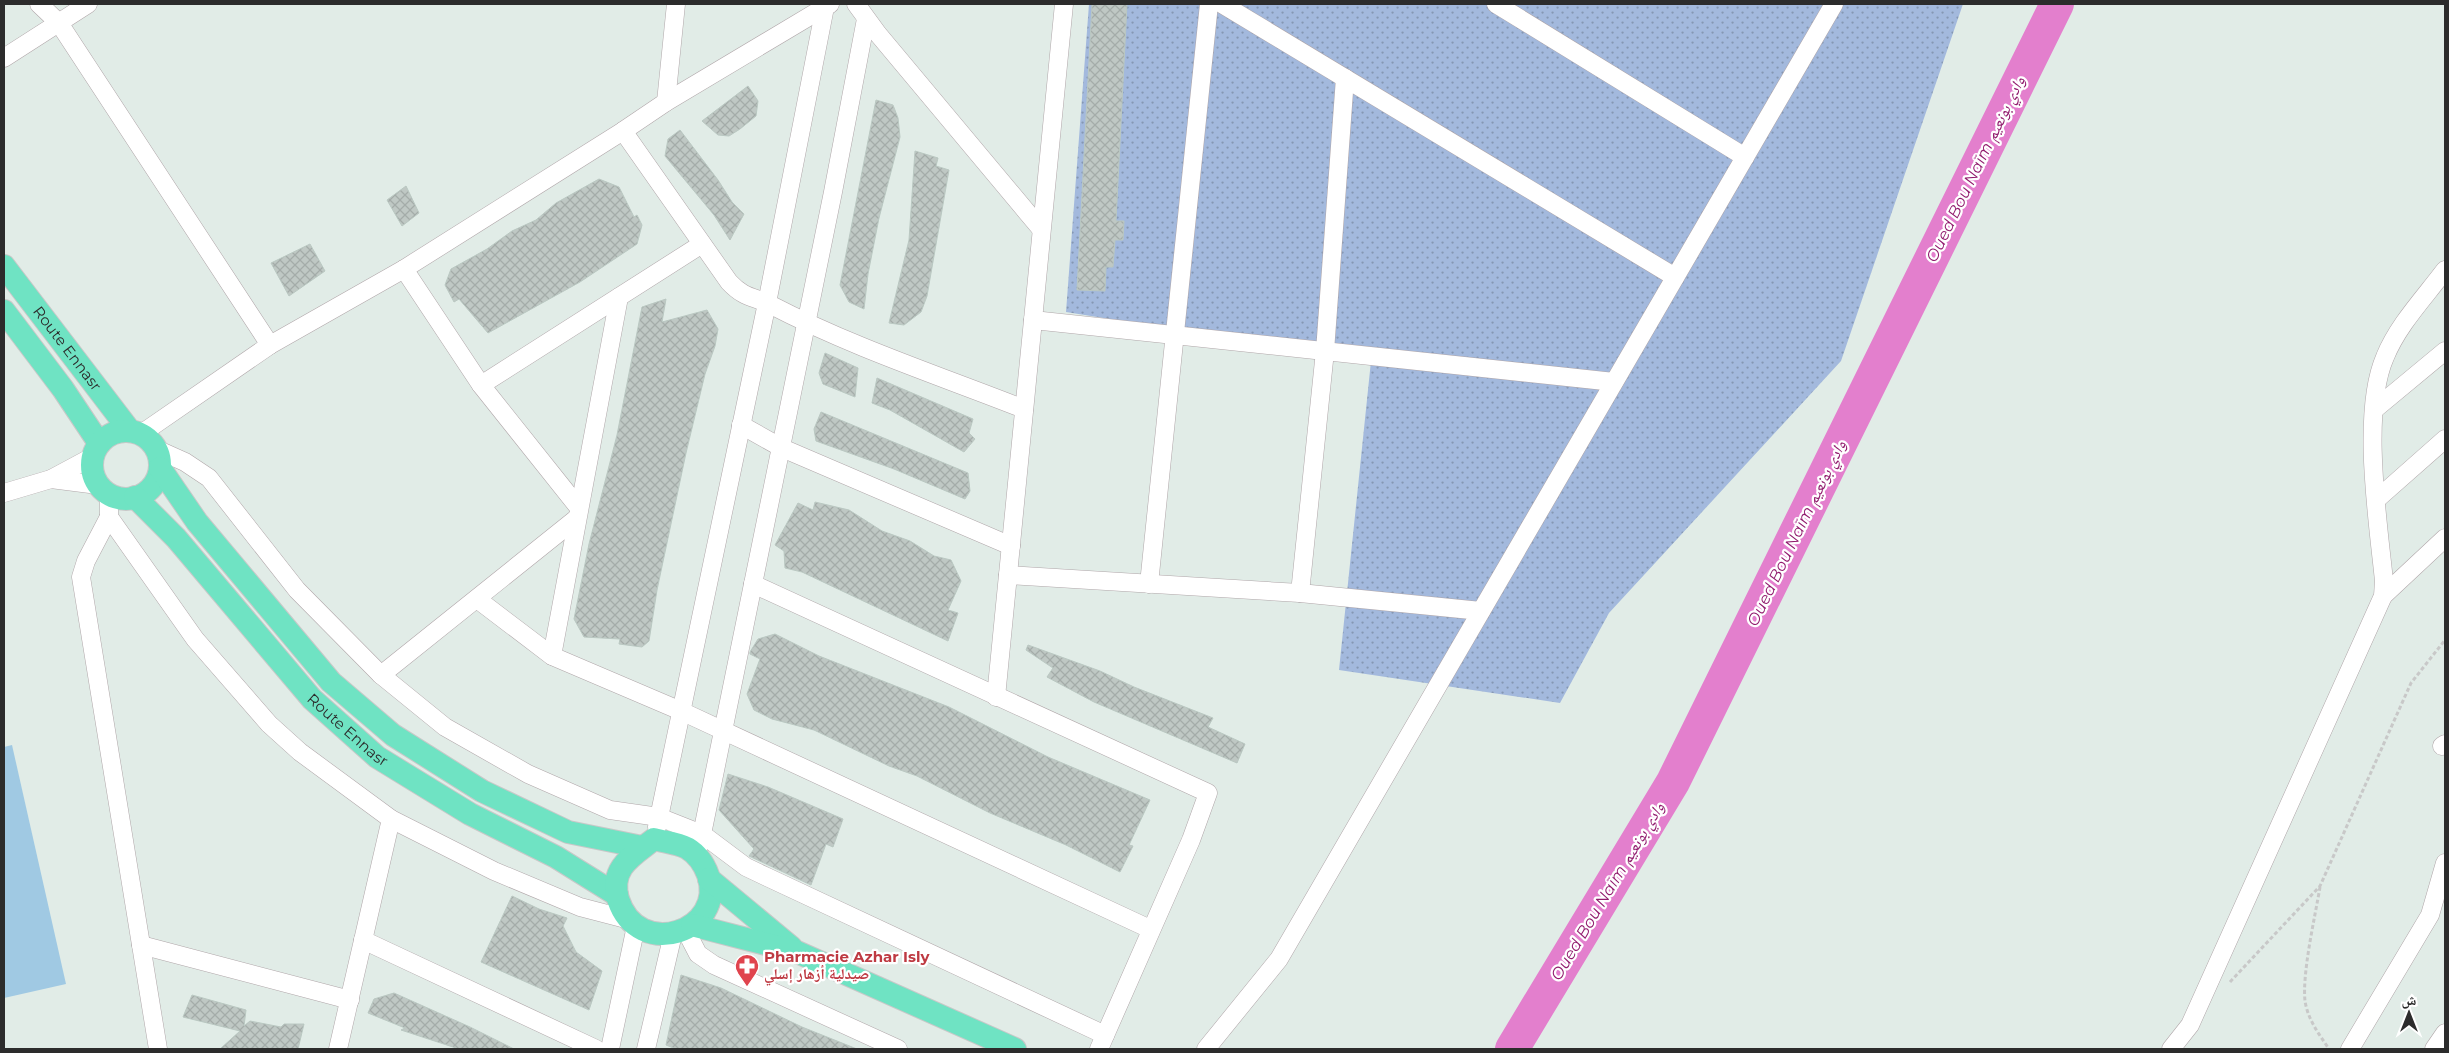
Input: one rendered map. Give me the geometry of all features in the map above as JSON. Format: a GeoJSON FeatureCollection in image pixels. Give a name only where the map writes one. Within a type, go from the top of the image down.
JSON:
{"type":"FeatureCollection","features":[{"type":"Feature","properties":{"kind":"main road","name":"Route Ennasr"},"geometry":{"type":"LineString","coordinates":[[4,266],[147,445],[197,522],[332,682],[393,735],[482,791],[568,832],[648,843]]}},
{"type":"Feature","properties":{"kind":"main road","name":"Route Ennasr"},"geometry":{"type":"LineString","coordinates":[[4,311],[63,388],[96,450]]}},
{"type":"Feature","properties":{"kind":"main road"},"geometry":{"type":"LineString","coordinates":[[113,433],[147,445],[156,479],[150,489],[135,497],[122,498],[104,490],[92,468],[96,450],[113,433]]}},
{"type":"Feature","properties":{"kind":"main road","name":"Route Ennasr"},"geometry":{"type":"LineString","coordinates":[[135,497],[176,538],[312,699],[378,757],[470,814],[556,857],[617,895]]}},
{"type":"Feature","properties":{"kind":"main road"},"geometry":{"type":"LineString","coordinates":[[648,843],[677,844],[698,856],[705,867],[709,879],[710,892],[707,905],[701,916],[683,929],[660,935],[648,932],[633,923],[622,909],[617,895],[620,872],[625,862],[648,843]]}},
{"type":"Feature","properties":{"kind":"main road"},"geometry":{"type":"LineString","coordinates":[[709,879],[797,952]]}},
{"type":"Feature","properties":{"kind":"main road"},"geometry":{"type":"LineString","coordinates":[[683,929],[797,952],[1015,1049]]}},
{"type":"Feature","properties":{"kind":"street"},"geometry":{"type":"LineString","coordinates":[[39,4],[59,23],[270,345]]}},
{"type":"Feature","properties":{"kind":"street"},"geometry":{"type":"LineString","coordinates":[[4,58],[88,4]]}},
{"type":"Feature","properties":{"kind":"street"},"geometry":{"type":"LineString","coordinates":[[666,102],[676,4]]}},
{"type":"Feature","properties":{"kind":"street"},"geometry":{"type":"LineString","coordinates":[[856,4],[866,19],[1041,229]]}},
{"type":"Feature","properties":{"kind":"street"},"geometry":{"type":"LineString","coordinates":[[996,697],[1064,4]]}},
{"type":"Feature","properties":{"kind":"street"},"geometry":{"type":"LineString","coordinates":[[1149,584],[1209,4]]}},
{"type":"Feature","properties":{"kind":"street"},"geometry":{"type":"LineString","coordinates":[[1222,4],[1675,277]]}},
{"type":"Feature","properties":{"kind":"street"},"geometry":{"type":"LineString","coordinates":[[1496,4],[1745,157]]}},
{"type":"Feature","properties":{"kind":"street"},"geometry":{"type":"LineString","coordinates":[[1206,1049],[1279,959],[1834,4]]}},
{"type":"Feature","properties":{"kind":"street"},"geometry":{"type":"LineString","coordinates":[[753,584],[1208,793],[1191,840],[1150,929],[1102,1042],[766,877],[746,866],[702,834],[659,817],[610,810],[528,774],[445,727],[380,675],[297,590],[213,481],[185,462],[147,445],[270,345],[404,269],[666,102],[827,5]]}},
{"type":"Feature","properties":{"kind":"street"},"geometry":{"type":"LineString","coordinates":[[648,843],[659,817],[767,303],[827,5]]}},
{"type":"Feature","properties":{"kind":"street"},"geometry":{"type":"LineString","coordinates":[[698,856],[782,448],[866,19]]}},
{"type":"Feature","properties":{"kind":"street"},"geometry":{"type":"LineString","coordinates":[[1300,593],[1326,351],[1345,78]]}},
{"type":"Feature","properties":{"kind":"street"},"geometry":{"type":"LineString","coordinates":[[623,131],[736,290],[748,298],[767,303],[806,324],[1024,409]]}},
{"type":"Feature","properties":{"kind":"street"},"geometry":{"type":"LineString","coordinates":[[481,385],[702,244]]}},
{"type":"Feature","properties":{"kind":"street"},"geometry":{"type":"LineString","coordinates":[[404,269],[481,385],[578,513]]}},
{"type":"Feature","properties":{"kind":"street"},"geometry":{"type":"LineString","coordinates":[[2171,1049],[2190,1025],[2383,596],[2384,581],[2373,449],[2375,409],[2380,370],[2394,338],[2445,270]]}},
{"type":"Feature","properties":{"kind":"street"},"geometry":{"type":"LineString","coordinates":[[552,656],[618,297]]}},
{"type":"Feature","properties":{"kind":"street"},"geometry":{"type":"LineString","coordinates":[[1033,320],[1614,382]]}},
{"type":"Feature","properties":{"kind":"street"},"geometry":{"type":"LineString","coordinates":[[2375,409],[2445,351]]}},
{"type":"Feature","properties":{"kind":"street"},"geometry":{"type":"LineString","coordinates":[[741,425],[782,448],[1011,546]]}},
{"type":"Feature","properties":{"kind":"street"},"geometry":{"type":"LineString","coordinates":[[2376,500],[2445,440]]}},
{"type":"Feature","properties":{"kind":"street"},"geometry":{"type":"LineString","coordinates":[[4,493],[51,479],[96,450]]}},
{"type":"Feature","properties":{"kind":"street"},"geometry":{"type":"LineString","coordinates":[[51,479],[104,490],[109,517],[195,639],[269,724],[300,752],[391,819],[494,871],[580,907],[633,923],[610,1049]]}},
{"type":"Feature","properties":{"kind":"street"},"geometry":{"type":"LineString","coordinates":[[380,675],[477,599],[578,513]]}},
{"type":"Feature","properties":{"kind":"street"},"geometry":{"type":"LineString","coordinates":[[109,517],[86,561],[81,577],[158,1049]]}},
{"type":"Feature","properties":{"kind":"street"},"geometry":{"type":"LineString","coordinates":[[2383,596],[2445,538]]}},
{"type":"Feature","properties":{"kind":"street"},"geometry":{"type":"LineString","coordinates":[[1008,575],[1300,593],[1481,611]]}},
{"type":"Feature","properties":{"kind":"street"},"geometry":{"type":"LineString","coordinates":[[477,599],[552,656],[681,711],[1150,929]]}},
{"type":"Feature","properties":{"kind":"street"},"geometry":{"type":"LineString","coordinates":[[338,1049],[391,819]]}},
{"type":"Feature","properties":{"kind":"street"},"geometry":{"type":"LineString","coordinates":[[2350,1049],[2430,915],[2445,863]]}},
{"type":"Feature","properties":{"kind":"street"},"geometry":{"type":"LineString","coordinates":[[646,1049],[683,929]]}},
{"type":"Feature","properties":{"kind":"street"},"geometry":{"type":"LineString","coordinates":[[683,929],[698,954],[714,965],[898,1049]]}},
{"type":"Feature","properties":{"kind":"street"},"geometry":{"type":"LineString","coordinates":[[363,940],[596,1049]]}},
{"type":"Feature","properties":{"kind":"street"},"geometry":{"type":"LineString","coordinates":[[141,945],[350,1000]]}},
{"type":"Feature","properties":{"kind":"street"},"geometry":{"type":"LineString","coordinates":[[2434,1049],[2445,1033]]}},
{"type":"Feature","properties":{"kind":"path"},"geometry":{"type":"LineString","coordinates":[[2329,1049],[2312,1025],[2305,1001],[2307,969],[2320,886],[2411,683],[2445,640]]}},
{"type":"Feature","properties":{"kind":"path"},"geometry":{"type":"LineString","coordinates":[[2229,983],[2320,886]]}},
{"type":"Feature","properties":{"kind":"shaded area"},"geometry":{"type":"Polygon","coordinates":[[[1089,4],[1963,4],[1841,361],[1609,613],[1560,703],[1339,670],[1371,361],[1066,312],[1089,4]]]}},
{"type":"Feature","properties":{"kind":"shaded area"},"geometry":{"type":"Polygon","coordinates":[[[12,745],[66,984],[4,998],[4,747],[12,745]]]}},
{"type":"Feature","properties":{"kind":"building"},"geometry":{"type":"Polygon","coordinates":[[[1092,4],[1127,4],[1116,221],[1124,221],[1123,240],[1115,240],[1113,267],[1106,267],[1105,291],[1077,290],[1092,4]]]}},
{"type":"Feature","properties":{"kind":"building"},"geometry":{"type":"Polygon","coordinates":[[[748,86],[758,101],[756,116],[740,129],[729,136],[718,135],[702,121],[748,86]]]}},
{"type":"Feature","properties":{"kind":"building"},"geometry":{"type":"Polygon","coordinates":[[[876,100],[893,105],[898,118],[900,137],[879,218],[868,274],[864,309],[849,302],[840,285],[876,100]]]}},
{"type":"Feature","properties":{"kind":"building"},"geometry":{"type":"Polygon","coordinates":[[[680,130],[718,180],[732,202],[744,214],[730,240],[714,215],[665,156],[668,139],[680,130]]]}},
{"type":"Feature","properties":{"kind":"building"},"geometry":{"type":"Polygon","coordinates":[[[915,151],[938,158],[936,166],[949,170],[927,296],[921,312],[904,325],[889,323],[909,240],[915,151]]]}},
{"type":"Feature","properties":{"kind":"building"},"geometry":{"type":"Polygon","coordinates":[[[599,179],[619,187],[634,217],[637,215],[642,225],[637,244],[580,282],[488,333],[459,299],[454,302],[445,285],[451,269],[487,249],[512,231],[536,220],[556,203],[599,179]]]}},
{"type":"Feature","properties":{"kind":"building"},"geometry":{"type":"Polygon","coordinates":[[[406,186],[419,213],[402,226],[387,200],[406,186]]]}},
{"type":"Feature","properties":{"kind":"building"},"geometry":{"type":"Polygon","coordinates":[[[310,244],[325,271],[289,296],[271,263],[310,244]]]}},
{"type":"Feature","properties":{"kind":"building"},"geometry":{"type":"Polygon","coordinates":[[[666,299],[662,322],[707,310],[718,329],[686,453],[657,590],[649,641],[642,647],[619,644],[620,639],[584,637],[574,619],[589,544],[617,435],[642,307],[666,299]]]}},
{"type":"Feature","properties":{"kind":"building"},"geometry":{"type":"Polygon","coordinates":[[[825,353],[858,368],[855,397],[823,384],[819,373],[825,353]]]}},
{"type":"Feature","properties":{"kind":"building"},"geometry":{"type":"Polygon","coordinates":[[[877,378],[973,419],[969,433],[975,439],[964,452],[890,410],[872,403],[877,378]]]}},
{"type":"Feature","properties":{"kind":"building"},"geometry":{"type":"Polygon","coordinates":[[[821,412],[968,473],[970,491],[965,499],[894,469],[816,441],[814,429],[821,412]]]}},
{"type":"Feature","properties":{"kind":"building"},"geometry":{"type":"Polygon","coordinates":[[[815,502],[849,510],[882,531],[910,541],[934,556],[951,560],[961,581],[948,610],[958,613],[948,641],[802,572],[785,568],[784,551],[775,545],[798,503],[813,510],[815,502]]]}},
{"type":"Feature","properties":{"kind":"building"},"geometry":{"type":"Polygon","coordinates":[[[775,634],[819,656],[949,707],[1048,757],[1150,800],[1129,845],[1133,846],[1120,872],[1066,845],[990,813],[917,776],[889,766],[814,730],[772,719],[754,710],[747,694],[760,659],[750,654],[750,652],[758,639],[775,634]]]}},
{"type":"Feature","properties":{"kind":"building"},"geometry":{"type":"Polygon","coordinates":[[[1028,645],[1100,671],[1134,687],[1213,718],[1208,727],[1245,744],[1237,763],[1094,702],[1047,677],[1053,668],[1026,650],[1028,645]]]}},
{"type":"Feature","properties":{"kind":"building"},"geometry":{"type":"Polygon","coordinates":[[[728,774],[768,787],[843,819],[833,847],[826,844],[811,885],[749,856],[754,849],[719,810],[728,774]]]}},
{"type":"Feature","properties":{"kind":"building"},"geometry":{"type":"Polygon","coordinates":[[[512,896],[539,909],[567,918],[563,926],[576,952],[602,971],[589,1010],[481,962],[512,896]]]}},
{"type":"Feature","properties":{"kind":"building"},"geometry":{"type":"Polygon","coordinates":[[[681,975],[721,988],[802,1027],[857,1049],[676,1049],[666,1045],[681,975]]]}},
{"type":"Feature","properties":{"kind":"building"},"geometry":{"type":"Polygon","coordinates":[[[394,993],[514,1049],[459,1049],[401,1030],[405,1028],[368,1013],[374,999],[394,993]]]}},
{"type":"Feature","properties":{"kind":"building"},"geometry":{"type":"Polygon","coordinates":[[[192,995],[246,1010],[244,1026],[250,1021],[281,1027],[284,1024],[304,1024],[298,1049],[220,1049],[240,1031],[183,1017],[192,995]]]}},
{"type":"Feature","properties":{"kind":"waterway","name":"Oued Bou Naïm وادي بونعيم"},"geometry":{"type":"LineString","coordinates":[[1512,1049],[1673,782],[2057,4]]}},
{"type":"Feature","properties":{"kind":"place","name":"Pharmacie Azhar Isly صيدلية أزهار إسلي"},"geometry":{"type":"Point","coordinates":[747,987]}}]}
